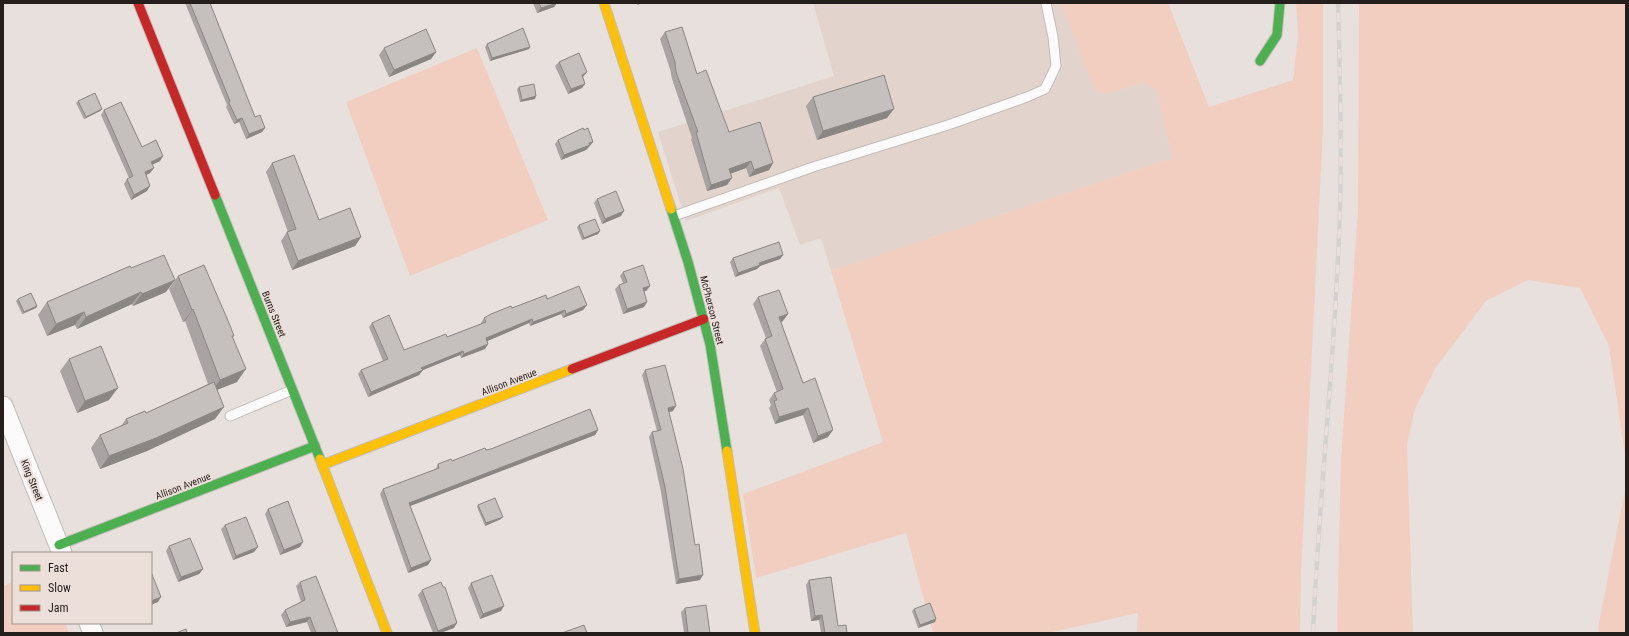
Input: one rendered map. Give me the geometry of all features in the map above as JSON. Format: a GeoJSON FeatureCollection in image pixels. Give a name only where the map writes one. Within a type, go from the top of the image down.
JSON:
{"type":"FeatureCollection","features":[{"type":"Feature","properties":{"kind":"street","name":"Burns Street"},"geometry":{"type":"LineString","coordinates":[[138,3],[315,446],[387,633]]}},
{"type":"Feature","properties":{"kind":"street","name":"McPherson Street"},"geometry":{"type":"LineString","coordinates":[[604,3],[674,216],[704,319],[714,368],[755,633]]}},
{"type":"Feature","properties":{"kind":"street"},"geometry":{"type":"LineString","coordinates":[[1260,61],[1276,40],[1279,29],[1280,3]]}},
{"type":"Feature","properties":{"kind":"street","name":"Allison Avenue"},"geometry":{"type":"LineString","coordinates":[[322,465],[704,319]]}},
{"type":"Feature","properties":{"kind":"street","name":"King Street"},"geometry":{"type":"LineString","coordinates":[[3,406],[60,549]]}},
{"type":"Feature","properties":{"kind":"street","name":"Allison Avenue"},"geometry":{"type":"LineString","coordinates":[[60,549],[315,446]]}},
{"type":"Feature","properties":{"kind":"lane"},"geometry":{"type":"LineString","coordinates":[[674,216],[813,167],[948,125],[1027,97],[1045,89],[1056,66],[1053,37],[1046,3]]}},
{"type":"Feature","properties":{"kind":"lane"},"geometry":{"type":"LineString","coordinates":[[230,416],[292,390]]}},
{"type":"Feature","properties":{"kind":"shaded area"},"geometry":{"type":"Polygon","coordinates":[[[813,3],[1061,3],[1095,91],[1106,94],[1145,82],[1157,91],[1172,158],[831,271],[821,238],[800,245],[779,188],[686,221],[658,132],[834,76],[813,3]]]}},
{"type":"Feature","properties":{"kind":"shaded area"},"geometry":{"type":"Polygon","coordinates":[[[1061,3],[1168,3],[1209,107],[1293,80],[1298,36],[1296,3],[1323,3],[1323,129],[1301,573],[1300,633],[1137,633],[1138,613],[1048,633],[933,633],[906,533],[756,578],[743,494],[883,442],[831,271],[1172,158],[1157,91],[1145,82],[1106,94],[1095,91],[1061,3]]]}},
{"type":"Feature","properties":{"kind":"shaded area"},"geometry":{"type":"Polygon","coordinates":[[[1359,3],[1626,3],[1626,462],[1609,346],[1580,288],[1528,280],[1486,301],[1436,367],[1415,409],[1407,445],[1413,633],[1337,633],[1341,460],[1358,209],[1359,3]]]}},
{"type":"Feature","properties":{"kind":"shaded area"},"geometry":{"type":"Polygon","coordinates":[[[477,48],[548,220],[410,276],[346,102],[477,48]]]}},
{"type":"Feature","properties":{"kind":"shaded area"},"geometry":{"type":"Polygon","coordinates":[[[1626,485],[1626,633],[1599,633],[1598,628],[1626,485]]]}},
{"type":"Feature","properties":{"kind":"shaded area"},"geometry":{"type":"Polygon","coordinates":[[[12,582],[12,624],[65,624],[69,633],[3,633],[3,586],[12,582]]]}},
{"type":"Feature","properties":{"kind":"building"},"geometry":{"type":"Polygon","coordinates":[[[190,3],[210,3],[255,117],[260,115],[265,128],[249,134],[242,118],[237,120],[190,3]]]}},
{"type":"Feature","properties":{"kind":"building"},"geometry":{"type":"Polygon","coordinates":[[[539,3],[557,3],[541,8],[539,3]]]}},
{"type":"Feature","properties":{"kind":"building"},"geometry":{"type":"Polygon","coordinates":[[[682,27],[697,74],[706,70],[729,132],[760,122],[773,163],[754,170],[751,161],[729,169],[732,178],[711,185],[696,132],[698,132],[676,72],[675,62],[665,32],[682,27]]]}},
{"type":"Feature","properties":{"kind":"building"},"geometry":{"type":"Polygon","coordinates":[[[523,28],[530,47],[492,58],[487,44],[523,28]]]}},
{"type":"Feature","properties":{"kind":"building"},"geometry":{"type":"Polygon","coordinates":[[[426,29],[436,52],[394,70],[384,48],[426,29]]]}},
{"type":"Feature","properties":{"kind":"building"},"geometry":{"type":"Polygon","coordinates":[[[579,53],[587,72],[582,75],[585,84],[571,89],[559,62],[579,53]]]}},
{"type":"Feature","properties":{"kind":"building"},"geometry":{"type":"Polygon","coordinates":[[[884,75],[894,109],[823,131],[813,97],[884,75]]]}},
{"type":"Feature","properties":{"kind":"building"},"geometry":{"type":"Polygon","coordinates":[[[534,84],[536,96],[522,100],[519,87],[534,84]]]}},
{"type":"Feature","properties":{"kind":"building"},"geometry":{"type":"Polygon","coordinates":[[[95,93],[102,109],[86,117],[78,101],[95,93]]]}},
{"type":"Feature","properties":{"kind":"building"},"geometry":{"type":"Polygon","coordinates":[[[121,102],[142,147],[156,140],[163,156],[151,162],[154,168],[145,172],[150,186],[134,195],[127,179],[133,176],[104,110],[121,102]]]}},
{"type":"Feature","properties":{"kind":"building"},"geometry":{"type":"Polygon","coordinates":[[[583,128],[584,130],[588,128],[593,142],[589,143],[590,145],[564,155],[558,140],[583,128]]]}},
{"type":"Feature","properties":{"kind":"building"},"geometry":{"type":"Polygon","coordinates":[[[294,155],[319,220],[350,208],[361,237],[298,261],[287,232],[296,229],[272,163],[294,155]]]}},
{"type":"Feature","properties":{"kind":"building"},"geometry":{"type":"Polygon","coordinates":[[[616,191],[624,211],[605,219],[597,199],[616,191]]]}},
{"type":"Feature","properties":{"kind":"building"},"geometry":{"type":"Polygon","coordinates":[[[595,219],[600,231],[584,238],[579,225],[595,219]]]}},
{"type":"Feature","properties":{"kind":"building"},"geometry":{"type":"Polygon","coordinates":[[[779,242],[783,255],[759,263],[760,265],[738,273],[733,258],[779,242]]]}},
{"type":"Feature","properties":{"kind":"building"},"geometry":{"type":"Polygon","coordinates":[[[164,255],[175,280],[142,294],[141,292],[86,317],[84,312],[56,324],[47,302],[130,266],[131,268],[164,255]]]}},
{"type":"Feature","properties":{"kind":"building"},"geometry":{"type":"Polygon","coordinates":[[[204,265],[229,323],[234,336],[232,336],[246,369],[220,380],[193,309],[192,310],[178,276],[204,265]]]}},
{"type":"Feature","properties":{"kind":"building"},"geometry":{"type":"Polygon","coordinates":[[[643,265],[650,286],[643,288],[647,302],[627,309],[619,285],[627,282],[623,272],[643,265]]]}},
{"type":"Feature","properties":{"kind":"building"},"geometry":{"type":"Polygon","coordinates":[[[579,286],[587,305],[566,314],[565,310],[533,322],[532,319],[486,338],[488,344],[464,354],[463,351],[421,368],[423,370],[371,392],[361,370],[388,359],[372,323],[389,315],[404,350],[446,334],[447,337],[486,322],[484,318],[511,306],[512,308],[546,295],[547,299],[579,286]]]}},
{"type":"Feature","properties":{"kind":"building"},"geometry":{"type":"Polygon","coordinates":[[[779,290],[788,314],[779,317],[803,383],[815,378],[833,430],[818,436],[808,408],[779,417],[774,401],[777,400],[774,393],[783,389],[765,339],[772,336],[758,297],[779,290]]]}},
{"type":"Feature","properties":{"kind":"building"},"geometry":{"type":"Polygon","coordinates":[[[31,293],[37,306],[24,312],[18,299],[31,293]]]}},
{"type":"Feature","properties":{"kind":"building"},"geometry":{"type":"Polygon","coordinates":[[[101,346],[118,388],[85,401],[69,359],[101,346]]]}},
{"type":"Feature","properties":{"kind":"building"},"geometry":{"type":"Polygon","coordinates":[[[665,365],[676,406],[668,408],[683,469],[695,545],[699,544],[703,575],[679,579],[665,487],[652,432],[661,430],[645,370],[665,365]]]}},
{"type":"Feature","properties":{"kind":"building"},"geometry":{"type":"Polygon","coordinates":[[[214,382],[224,407],[156,438],[109,456],[100,435],[128,423],[126,419],[145,411],[146,413],[214,382]]]}},
{"type":"Feature","properties":{"kind":"building"},"geometry":{"type":"Polygon","coordinates":[[[590,409],[598,430],[409,503],[431,560],[411,568],[383,489],[439,468],[438,464],[451,459],[452,461],[485,448],[486,450],[491,449],[590,409]]]}},
{"type":"Feature","properties":{"kind":"building"},"geometry":{"type":"Polygon","coordinates":[[[495,498],[503,517],[486,523],[478,505],[495,498]]]}},
{"type":"Feature","properties":{"kind":"building"},"geometry":{"type":"Polygon","coordinates":[[[288,501],[303,542],[284,550],[268,509],[288,501]]]}},
{"type":"Feature","properties":{"kind":"building"},"geometry":{"type":"Polygon","coordinates":[[[246,517],[258,547],[236,556],[225,525],[246,517]]]}},
{"type":"Feature","properties":{"kind":"building"},"geometry":{"type":"Polygon","coordinates":[[[190,538],[203,569],[181,577],[169,546],[190,538]]]}},
{"type":"Feature","properties":{"kind":"building"},"geometry":{"type":"Polygon","coordinates":[[[152,574],[161,597],[152,601],[152,574]]]}},
{"type":"Feature","properties":{"kind":"building"},"geometry":{"type":"Polygon","coordinates":[[[492,575],[504,606],[483,614],[471,583],[492,575]]]}},
{"type":"Feature","properties":{"kind":"building"},"geometry":{"type":"Polygon","coordinates":[[[316,576],[338,633],[316,633],[310,617],[290,622],[285,610],[305,600],[300,582],[316,576]]]}},
{"type":"Feature","properties":{"kind":"building"},"geometry":{"type":"Polygon","coordinates":[[[831,577],[838,626],[846,625],[847,633],[825,633],[822,615],[815,616],[809,580],[831,577]]]}},
{"type":"Feature","properties":{"kind":"building"},"geometry":{"type":"Polygon","coordinates":[[[441,582],[443,587],[445,587],[457,623],[438,631],[422,590],[441,582]]]}},
{"type":"Feature","properties":{"kind":"building"},"geometry":{"type":"Polygon","coordinates":[[[930,603],[936,619],[920,625],[914,609],[930,603]]]}},
{"type":"Feature","properties":{"kind":"building"},"geometry":{"type":"Polygon","coordinates":[[[706,605],[710,633],[688,633],[685,608],[706,605]]]}},
{"type":"Feature","properties":{"kind":"building"},"geometry":{"type":"Polygon","coordinates":[[[584,625],[587,633],[562,633],[584,625]]]}},
{"type":"Feature","properties":{"kind":"building"},"geometry":{"type":"Polygon","coordinates":[[[186,629],[187,633],[176,633],[186,629]]]}},
{"type":"Feature","properties":{"kind":"railway"},"geometry":{"type":"LineString","coordinates":[[1313,633],[1338,262],[1341,157],[1338,3]]}},
{"type":"Feature","properties":{"kind":"traffic: fast"},"geometry":{"type":"LineString","coordinates":[[1260,61],[1277,35],[1280,3]]}},
{"type":"Feature","properties":{"kind":"traffic: fast"},"geometry":{"type":"LineString","coordinates":[[215,195],[320,459]]}},
{"type":"Feature","properties":{"kind":"traffic: fast"},"geometry":{"type":"LineString","coordinates":[[671,209],[688,262],[710,344],[727,451]]}},
{"type":"Feature","properties":{"kind":"traffic: fast"},"geometry":{"type":"LineString","coordinates":[[59,545],[315,446]]}},
{"type":"Feature","properties":{"kind":"traffic: slow"},"geometry":{"type":"LineString","coordinates":[[604,3],[671,209]]}},
{"type":"Feature","properties":{"kind":"traffic: slow"},"geometry":{"type":"LineString","coordinates":[[322,465],[572,369]]}},
{"type":"Feature","properties":{"kind":"traffic: slow"},"geometry":{"type":"LineString","coordinates":[[727,451],[755,633]]}},
{"type":"Feature","properties":{"kind":"traffic: slow"},"geometry":{"type":"LineString","coordinates":[[320,459],[387,633]]}},
{"type":"Feature","properties":{"kind":"traffic: jam"},"geometry":{"type":"LineString","coordinates":[[138,3],[215,195]]}},
{"type":"Feature","properties":{"kind":"traffic: jam"},"geometry":{"type":"LineString","coordinates":[[572,369],[704,319]]}}]}
